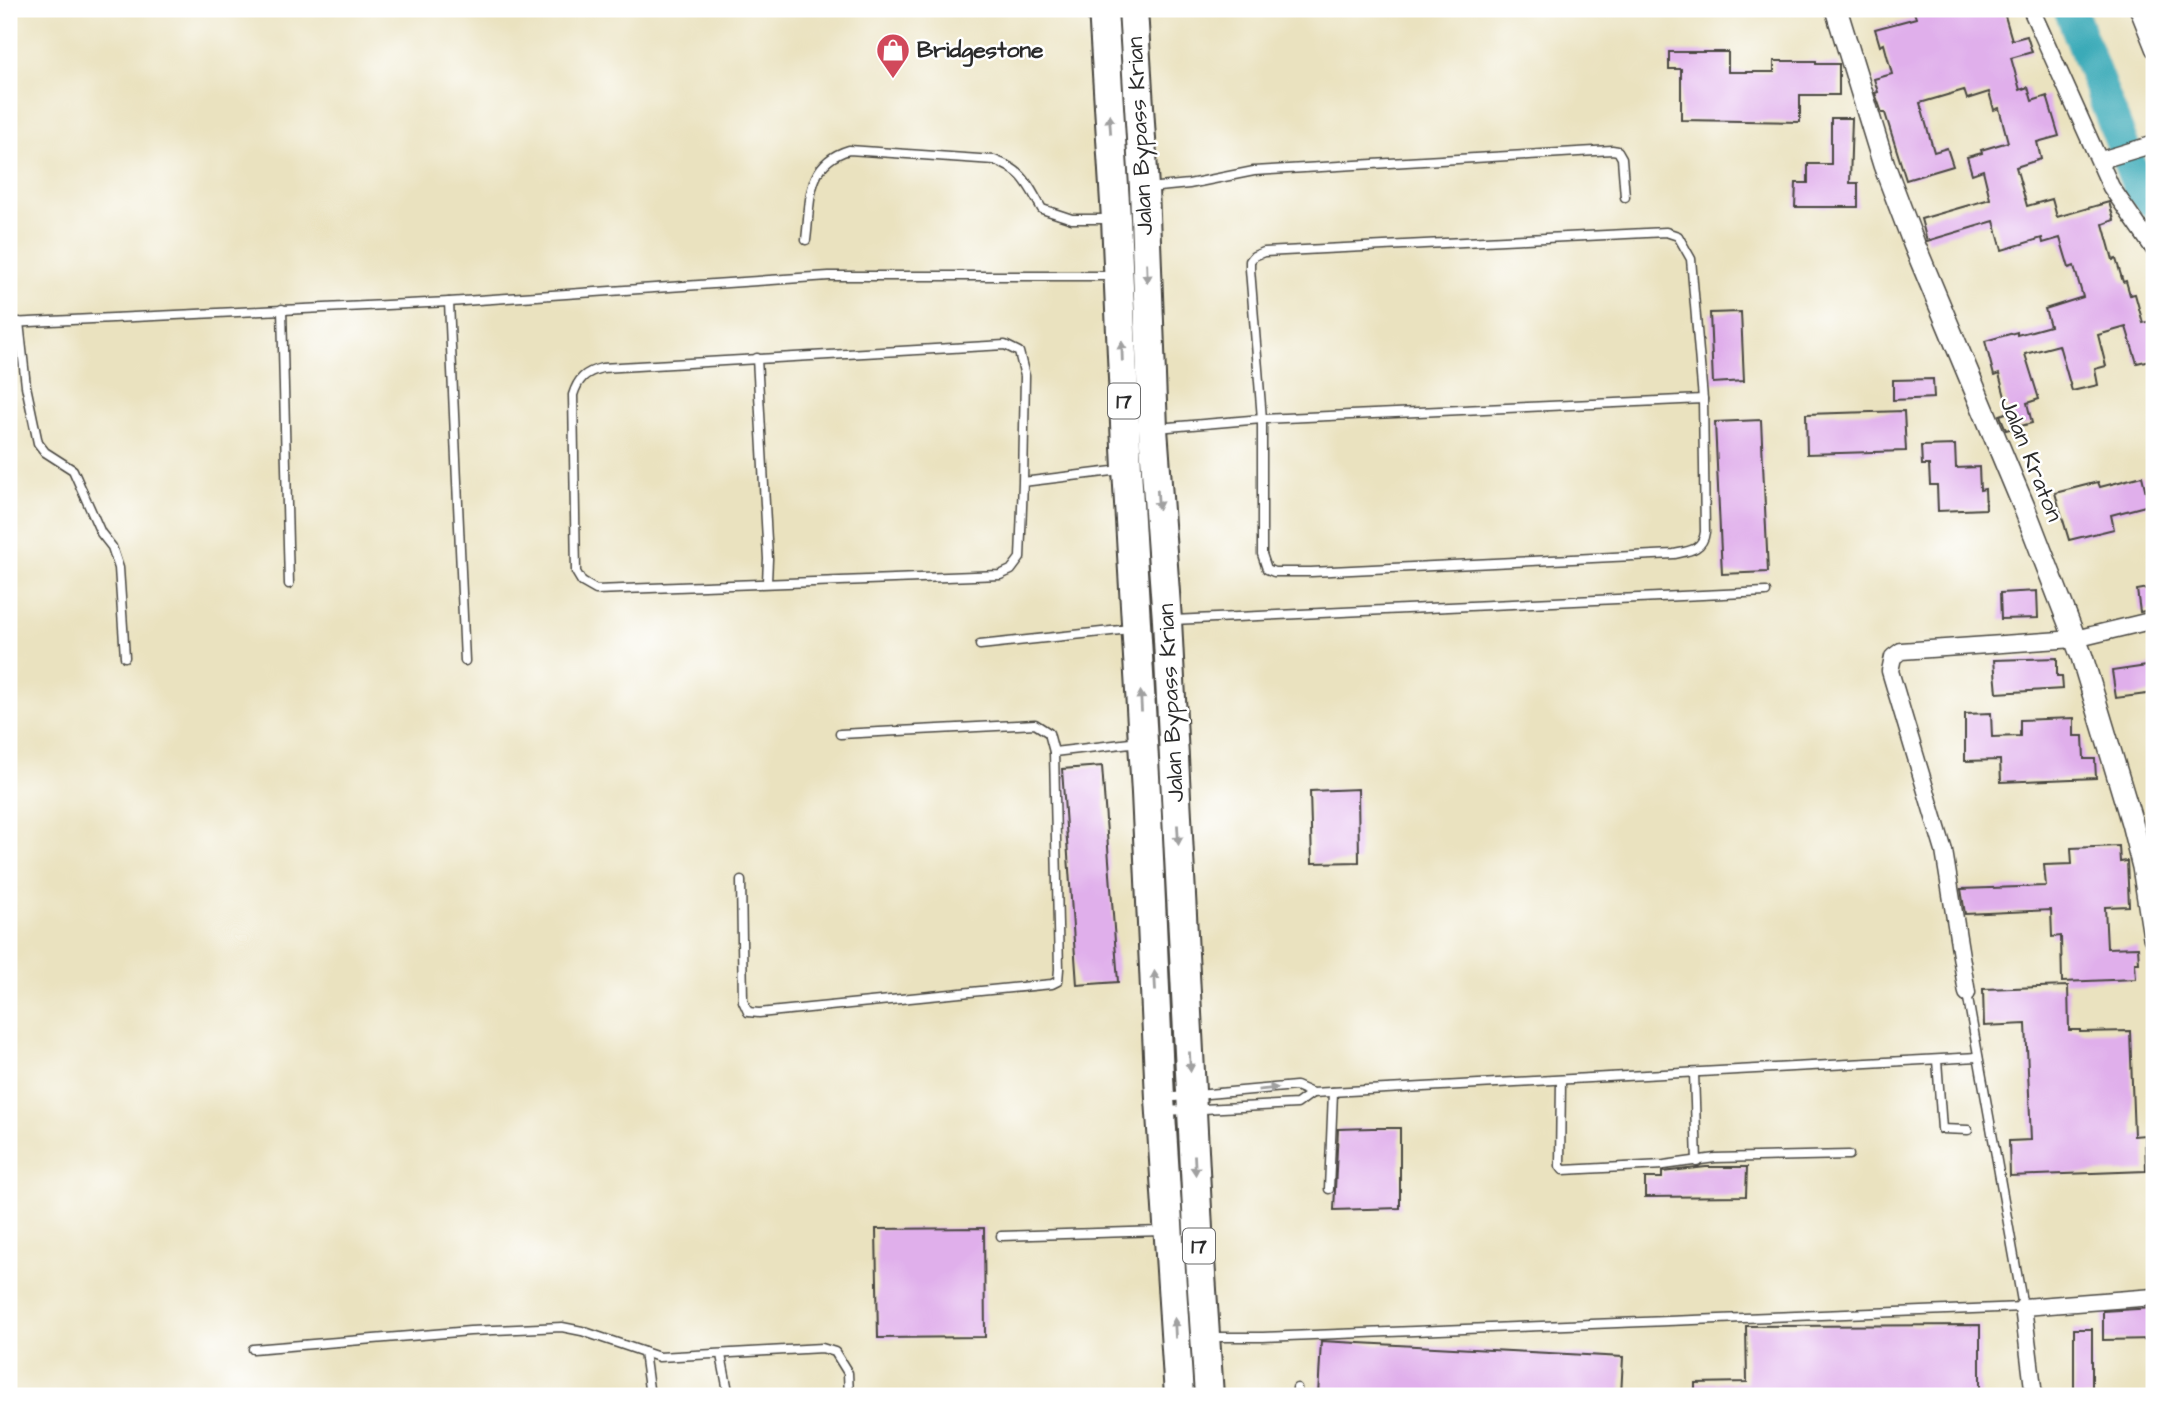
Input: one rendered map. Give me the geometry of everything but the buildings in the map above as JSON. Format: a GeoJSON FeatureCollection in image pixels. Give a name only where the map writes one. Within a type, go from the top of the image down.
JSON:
{"type":"FeatureCollection","features":[{"type":"Feature","properties":{"kind":"highway","name":"Jalan Bypass Krian"},"geometry":{"type":"LineString","coordinates":[[1103,9],[1179,1396]]}},
{"type":"Feature","properties":{"kind":"highway","name":"Jalan Bypass Krian"},"geometry":{"type":"LineString","coordinates":[[1133,9],[1144,188],[1153,429],[1167,620],[1209,1396]]}},
{"type":"Feature","properties":{"kind":"street","name":"Jalan Kraton"},"geometry":{"type":"LineString","coordinates":[[1836,9],[1884,166],[2024,507],[2075,639],[2132,823],[2143,867],[2154,937]]}},
{"type":"Feature","properties":{"kind":"street"},"geometry":{"type":"LineString","coordinates":[[2031,9],[2111,187],[2154,249]]}},
{"type":"Feature","properties":{"kind":"street"},"geometry":{"type":"LineString","coordinates":[[2138,9],[2154,49]]}},
{"type":"Feature","properties":{"kind":"street"},"geometry":{"type":"LineString","coordinates":[[2101,160],[2154,144]]}},
{"type":"Feature","properties":{"kind":"street"},"geometry":{"type":"LineString","coordinates":[[1967,993],[1944,851],[1890,671],[1892,661],[1901,651],[2075,639],[2154,620]]}},
{"type":"Feature","properties":{"kind":"street"},"geometry":{"type":"LineString","coordinates":[[2034,1396],[2023,1307],[2154,1297]]}},
{"type":"Feature","properties":{"kind":"lane"},"geometry":{"type":"LineString","coordinates":[[806,240],[814,178],[826,161],[849,150],[994,160],[1011,166],[1024,178],[1042,209],[1072,219],[1116,219]]}},
{"type":"Feature","properties":{"kind":"lane"},"geometry":{"type":"LineString","coordinates":[[1144,188],[1189,184],[1254,171],[1612,150],[1618,151],[1622,158],[1625,197]]}},
{"type":"Feature","properties":{"kind":"lane"},"geometry":{"type":"LineString","coordinates":[[1666,232],[1678,236],[1691,259],[1703,399],[1705,532],[1702,543],[1691,551],[1674,554],[1274,572],[1264,564],[1262,419],[1250,261],[1257,253],[1666,232]]}},
{"type":"Feature","properties":{"kind":"lane"},"geometry":{"type":"LineString","coordinates":[[9,323],[449,302],[829,276],[1118,276]]}},
{"type":"Feature","properties":{"kind":"lane"},"geometry":{"type":"LineString","coordinates":[[449,302],[465,661]]}},
{"type":"Feature","properties":{"kind":"lane"},"geometry":{"type":"LineString","coordinates":[[282,309],[289,583]]}},
{"type":"Feature","properties":{"kind":"lane"},"geometry":{"type":"LineString","coordinates":[[19,322],[26,386],[38,443],[46,452],[73,470],[101,533],[113,547],[119,568],[125,657]]}},
{"type":"Feature","properties":{"kind":"lane"},"geometry":{"type":"LineString","coordinates":[[1005,345],[1019,352],[1025,376],[1023,482],[1020,558],[1011,570],[1000,575],[596,590],[582,582],[576,572],[573,395],[583,376],[601,368],[1005,345]]}},
{"type":"Feature","properties":{"kind":"lane"},"geometry":{"type":"LineString","coordinates":[[757,358],[767,582]]}},
{"type":"Feature","properties":{"kind":"lane"},"geometry":{"type":"LineString","coordinates":[[1153,429],[1262,419],[1703,399]]}},
{"type":"Feature","properties":{"kind":"lane"},"geometry":{"type":"LineString","coordinates":[[1023,482],[1127,469]]}},
{"type":"Feature","properties":{"kind":"lane"},"geometry":{"type":"LineString","coordinates":[[1167,620],[1766,592]]}},
{"type":"Feature","properties":{"kind":"lane"},"geometry":{"type":"LineString","coordinates":[[980,645],[1136,628]]}},
{"type":"Feature","properties":{"kind":"lane"},"geometry":{"type":"LineString","coordinates":[[741,881],[743,1001],[748,1012],[1052,984],[1058,981],[1054,752],[1049,733],[1035,724],[840,734]]}},
{"type":"Feature","properties":{"kind":"lane"},"geometry":{"type":"LineString","coordinates":[[1054,752],[1143,741]]}},
{"type":"Feature","properties":{"kind":"lane"},"geometry":{"type":"LineString","coordinates":[[1206,1337],[1264,1337],[2023,1307],[1967,993]]}},
{"type":"Feature","properties":{"kind":"lane"},"geometry":{"type":"LineString","coordinates":[[1161,1105],[1192,1103],[1296,1086],[1312,1093],[1978,1057]]}},
{"type":"Feature","properties":{"kind":"lane"},"geometry":{"type":"LineString","coordinates":[[1937,1059],[1942,1129],[1968,1130]]}},
{"type":"Feature","properties":{"kind":"lane"},"geometry":{"type":"LineString","coordinates":[[1694,1073],[1697,1162]]}},
{"type":"Feature","properties":{"kind":"lane"},"geometry":{"type":"LineString","coordinates":[[1561,1080],[1560,1166],[1563,1170],[1697,1162],[1715,1158],[1849,1155]]}},
{"type":"Feature","properties":{"kind":"lane"},"geometry":{"type":"LineString","coordinates":[[1329,1189],[1333,1092]]}},
{"type":"Feature","properties":{"kind":"lane"},"geometry":{"type":"LineString","coordinates":[[1161,1105],[1297,1104],[1312,1093]]}},
{"type":"Feature","properties":{"kind":"lane"},"geometry":{"type":"LineString","coordinates":[[1001,1236],[1169,1231]]}},
{"type":"Feature","properties":{"kind":"lane"},"geometry":{"type":"LineString","coordinates":[[253,1349],[470,1331],[562,1327],[659,1357],[822,1348],[835,1352],[848,1373],[849,1396]]}},
{"type":"Feature","properties":{"kind":"lane"},"geometry":{"type":"LineString","coordinates":[[644,1352],[650,1396]]}},
{"type":"Feature","properties":{"kind":"lane"},"geometry":{"type":"LineString","coordinates":[[721,1355],[729,1396]]}},
{"type":"Feature","properties":{"kind":"waterway"},"geometry":{"type":"LineString","coordinates":[[2070,9],[2139,188],[2154,204]]}},
{"type":"Feature","properties":{"kind":"place","name":"Bridgestone"},"geometry":{"type":"Point","coordinates":[893,80]}}]}
